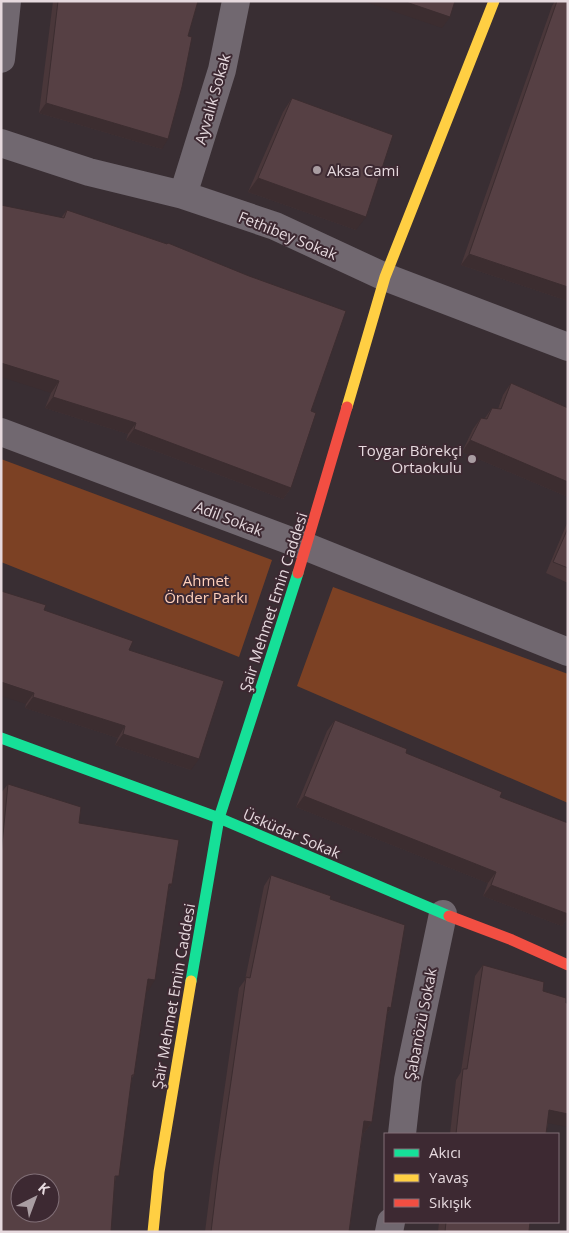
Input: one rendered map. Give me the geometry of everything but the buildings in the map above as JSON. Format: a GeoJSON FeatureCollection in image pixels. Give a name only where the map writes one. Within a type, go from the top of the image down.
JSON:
{"type":"FeatureCollection","features":[{"type":"Feature","properties":{"kind":"street"},"geometry":{"type":"LineString","coordinates":[[1,59],[7,1]]}},
{"type":"Feature","properties":{"kind":"street","name":"Ayvalık Sokak"},"geometry":{"type":"LineString","coordinates":[[183,195],[222,70],[236,1]]}},
{"type":"Feature","properties":{"kind":"street","name":"Şair Mehmet Emin Caddesi"},"geometry":{"type":"LineString","coordinates":[[153,1232],[159,1172],[219,818],[307,547],[385,276],[494,1]]}},
{"type":"Feature","properties":{"kind":"street","name":"Fethibey Sokak"},"geometry":{"type":"LineString","coordinates":[[1,143],[89,172],[183,195],[275,226],[385,276],[568,347]]}},
{"type":"Feature","properties":{"kind":"street","name":"Adil Sokak"},"geometry":{"type":"LineString","coordinates":[[1,432],[307,547],[568,652]]}},
{"type":"Feature","properties":{"kind":"street","name":"Üsküdar Sokak"},"geometry":{"type":"LineString","coordinates":[[1,738],[219,818],[443,914],[512,940],[568,965]]}},
{"type":"Feature","properties":{"kind":"street","name":"Şabanözü Sokak"},"geometry":{"type":"LineString","coordinates":[[402,1133],[408,1080],[443,914]]}},
{"type":"Feature","properties":{"kind":"green space","name":"Ahmet Önder Parkı"},"geometry":{"type":"Polygon","coordinates":[[[1,459],[272,560],[239,657],[1,562],[1,459]]]}},
{"type":"Feature","properties":{"kind":"green space"},"geometry":{"type":"Polygon","coordinates":[[[333,587],[568,674],[568,803],[297,686],[333,587]]]}},
{"type":"Feature","properties":{"kind":"traffic: fast"},"geometry":{"type":"LineString","coordinates":[[191,981],[219,818],[298,573]]}},
{"type":"Feature","properties":{"kind":"traffic: fast"},"geometry":{"type":"LineString","coordinates":[[1,738],[219,818],[449,916]]}},
{"type":"Feature","properties":{"kind":"traffic: slow"},"geometry":{"type":"LineString","coordinates":[[347,407],[385,277],[494,1]]}},
{"type":"Feature","properties":{"kind":"traffic: slow"},"geometry":{"type":"LineString","coordinates":[[153,1232],[159,1172],[191,981]]}},
{"type":"Feature","properties":{"kind":"traffic: jam"},"geometry":{"type":"LineString","coordinates":[[298,573],[347,407]]}},
{"type":"Feature","properties":{"kind":"traffic: jam"},"geometry":{"type":"LineString","coordinates":[[449,916],[512,940],[568,965]]}},
{"type":"Feature","properties":{"kind":"place","name":"Aksa Cami"},"geometry":{"type":"Point","coordinates":[317,170]}},
{"type":"Feature","properties":{"kind":"place","name":"Toygar Börekçi Ortaokulu"},"geometry":{"type":"Point","coordinates":[472,459]}}]}
